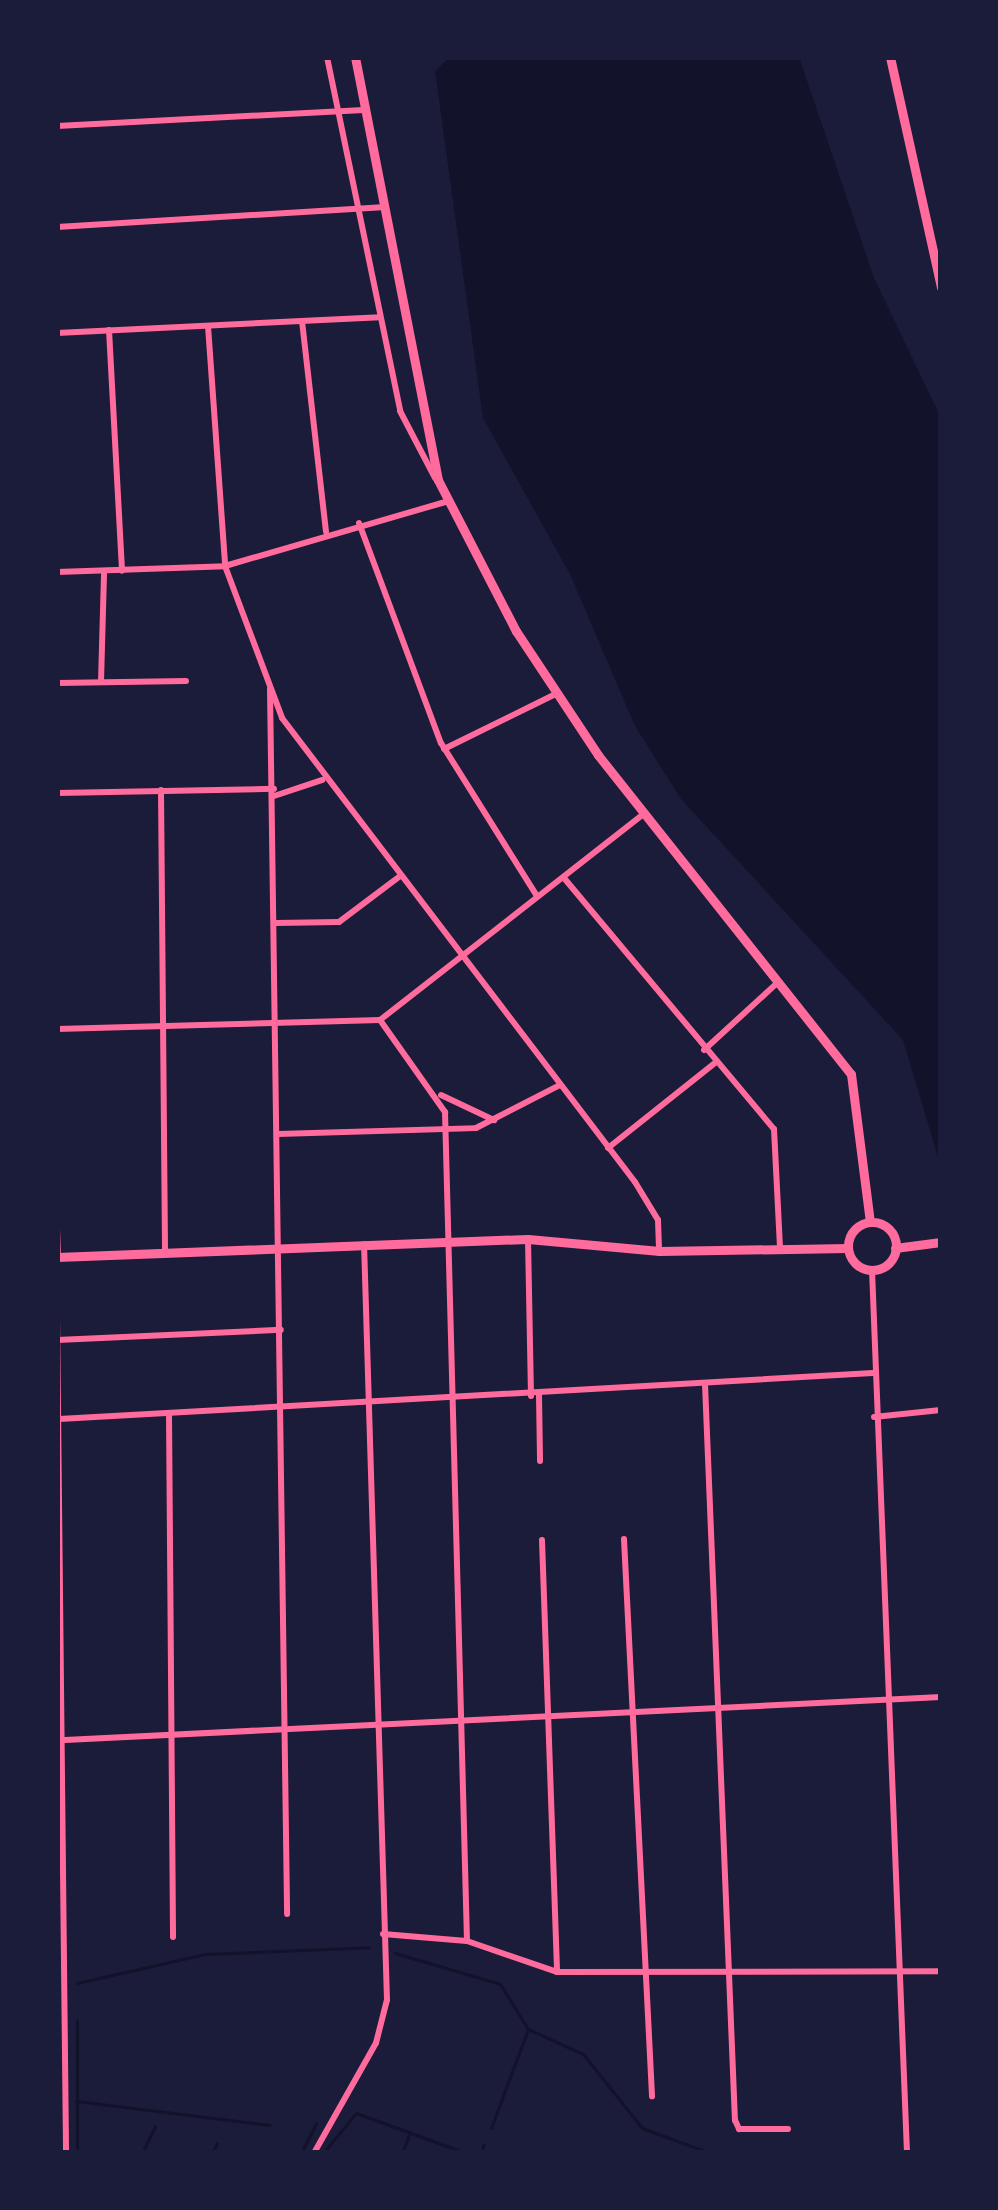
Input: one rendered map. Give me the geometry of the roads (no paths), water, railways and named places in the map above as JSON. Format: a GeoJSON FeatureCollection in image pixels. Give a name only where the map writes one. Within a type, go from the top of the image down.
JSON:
{"type":"FeatureCollection","features":[{"type":"Feature","properties":{"kind":"main road"},"geometry":{"type":"LineString","coordinates":[[355,57],[438,480],[556,694],[641,816],[834,1049],[857,1097],[870,1222]]}},
{"type":"Feature","properties":{"kind":"main road"},"geometry":{"type":"LineString","coordinates":[[890,57],[941,287]]}},
{"type":"Feature","properties":{"kind":"main road"},"geometry":{"type":"LineString","coordinates":[[870,1222],[851,1233],[848,1248],[858,1266],[872,1270],[896,1248],[941,1242]]}},
{"type":"Feature","properties":{"kind":"main road"},"geometry":{"type":"LineString","coordinates":[[870,1222],[892,1232],[896,1248]]}},
{"type":"Feature","properties":{"kind":"main road"},"geometry":{"type":"LineString","coordinates":[[58,1257],[528,1239],[659,1251],[848,1248]]}},
{"type":"Feature","properties":{"kind":"street"},"geometry":{"type":"LineString","coordinates":[[327,57],[400,411],[438,480]]}},
{"type":"Feature","properties":{"kind":"street"},"geometry":{"type":"LineString","coordinates":[[57,126],[364,110]]}},
{"type":"Feature","properties":{"kind":"street"},"geometry":{"type":"LineString","coordinates":[[57,227],[381,207]]}},
{"type":"Feature","properties":{"kind":"street"},"geometry":{"type":"LineString","coordinates":[[57,333],[380,317]]}},
{"type":"Feature","properties":{"kind":"street"},"geometry":{"type":"LineString","coordinates":[[302,321],[326,533]]}},
{"type":"Feature","properties":{"kind":"street"},"geometry":{"type":"LineString","coordinates":[[208,326],[225,566],[270,689],[322,780],[560,1085],[658,1220],[659,1251]]}},
{"type":"Feature","properties":{"kind":"street"},"geometry":{"type":"LineString","coordinates":[[109,330],[122,571]]}},
{"type":"Feature","properties":{"kind":"street"},"geometry":{"type":"LineString","coordinates":[[57,572],[225,566],[359,523],[449,501]]}},
{"type":"Feature","properties":{"kind":"street"},"geometry":{"type":"LineString","coordinates":[[359,523],[399,648],[444,749],[537,896]]}},
{"type":"Feature","properties":{"kind":"street"},"geometry":{"type":"LineString","coordinates":[[101,682],[104,572]]}},
{"type":"Feature","properties":{"kind":"street"},"geometry":{"type":"LineString","coordinates":[[57,683],[186,681]]}},
{"type":"Feature","properties":{"kind":"street"},"geometry":{"type":"LineString","coordinates":[[270,689],[287,1914]]}},
{"type":"Feature","properties":{"kind":"street"},"geometry":{"type":"LineString","coordinates":[[444,749],[556,694]]}},
{"type":"Feature","properties":{"kind":"street"},"geometry":{"type":"LineString","coordinates":[[57,793],[274,793],[322,780]]}},
{"type":"Feature","properties":{"kind":"street"},"geometry":{"type":"LineString","coordinates":[[161,790],[165,1253]]}},
{"type":"Feature","properties":{"kind":"street"},"geometry":{"type":"LineString","coordinates":[[57,1029],[380,1020],[641,816]]}},
{"type":"Feature","properties":{"kind":"street"},"geometry":{"type":"LineString","coordinates":[[276,923],[339,922],[399,877]]}},
{"type":"Feature","properties":{"kind":"street"},"geometry":{"type":"LineString","coordinates":[[564,878],[774,1129],[781,1250]]}},
{"type":"Feature","properties":{"kind":"street"},"geometry":{"type":"LineString","coordinates":[[704,1049],[777,983]]}},
{"type":"Feature","properties":{"kind":"street"},"geometry":{"type":"LineString","coordinates":[[380,1020],[439,1094],[497,1121]]}},
{"type":"Feature","properties":{"kind":"street"},"geometry":{"type":"LineString","coordinates":[[608,1148],[716,1062]]}},
{"type":"Feature","properties":{"kind":"street"},"geometry":{"type":"LineString","coordinates":[[278,1134],[446,1130],[497,1121],[560,1085]]}},
{"type":"Feature","properties":{"kind":"street"},"geometry":{"type":"LineString","coordinates":[[439,1094],[446,1130],[467,1941]]}},
{"type":"Feature","properties":{"kind":"street"},"geometry":{"type":"LineString","coordinates":[[57,1228],[58,1257]]}},
{"type":"Feature","properties":{"kind":"street"},"geometry":{"type":"LineString","coordinates":[[528,1239],[540,1462]]}},
{"type":"Feature","properties":{"kind":"street"},"geometry":{"type":"LineString","coordinates":[[314,2153],[383,2025],[364,1244]]}},
{"type":"Feature","properties":{"kind":"street"},"geometry":{"type":"LineString","coordinates":[[872,1270],[872,1373],[907,2153]]}},
{"type":"Feature","properties":{"kind":"street"},"geometry":{"type":"LineString","coordinates":[[57,1316],[66,2153]]}},
{"type":"Feature","properties":{"kind":"street"},"geometry":{"type":"LineString","coordinates":[[58,1340],[281,1330]]}},
{"type":"Feature","properties":{"kind":"street"},"geometry":{"type":"LineString","coordinates":[[58,1419],[872,1373]]}},
{"type":"Feature","properties":{"kind":"street"},"geometry":{"type":"LineString","coordinates":[[705,1384],[736,2126],[788,2129]]}},
{"type":"Feature","properties":{"kind":"street"},"geometry":{"type":"LineString","coordinates":[[874,1417],[941,1410]]}},
{"type":"Feature","properties":{"kind":"street"},"geometry":{"type":"LineString","coordinates":[[170,1412],[173,1937]]}},
{"type":"Feature","properties":{"kind":"street"},"geometry":{"type":"LineString","coordinates":[[624,1539],[652,2096]]}},
{"type":"Feature","properties":{"kind":"street"},"geometry":{"type":"LineString","coordinates":[[542,1540],[557,1972]]}},
{"type":"Feature","properties":{"kind":"street"},"geometry":{"type":"LineString","coordinates":[[65,1739],[941,1697]]}},
{"type":"Feature","properties":{"kind":"street"},"geometry":{"type":"LineString","coordinates":[[383,1934],[467,1941],[557,1972],[941,1971]]}},
{"type":"Feature","properties":{"kind":"waterway"},"geometry":{"type":"LineString","coordinates":[[77,1983],[205,1954],[369,1947]]}},
{"type":"Feature","properties":{"kind":"waterway"},"geometry":{"type":"LineString","coordinates":[[395,1953],[500,1984],[528,2029],[583,2054],[642,2128],[707,2152],[762,2153]]}},
{"type":"Feature","properties":{"kind":"waterway"},"geometry":{"type":"LineString","coordinates":[[77,2020],[77,2153]]}},
{"type":"Feature","properties":{"kind":"waterway"},"geometry":{"type":"LineString","coordinates":[[491,2128],[528,2029]]}},
{"type":"Feature","properties":{"kind":"waterway"},"geometry":{"type":"LineString","coordinates":[[76,2101],[270,2125]]}},
{"type":"Feature","properties":{"kind":"waterway"},"geometry":{"type":"LineString","coordinates":[[57,2107],[57,2142]]}},
{"type":"Feature","properties":{"kind":"waterway"},"geometry":{"type":"LineString","coordinates":[[323,2153],[356,2113],[466,2153]]}},
{"type":"Feature","properties":{"kind":"waterway"},"geometry":{"type":"LineString","coordinates":[[301,2153],[316,2124]]}},
{"type":"Feature","properties":{"kind":"waterway"},"geometry":{"type":"LineString","coordinates":[[142,2153],[155,2126]]}},
{"type":"Feature","properties":{"kind":"waterway"},"geometry":{"type":"LineString","coordinates":[[402,2153],[410,2132]]}},
{"type":"Feature","properties":{"kind":"waterway"},"geometry":{"type":"LineString","coordinates":[[212,2153],[217,2143]]}},
{"type":"Feature","properties":{"kind":"waterway"},"geometry":{"type":"LineString","coordinates":[[481,2153],[484,2144]]}}]}
